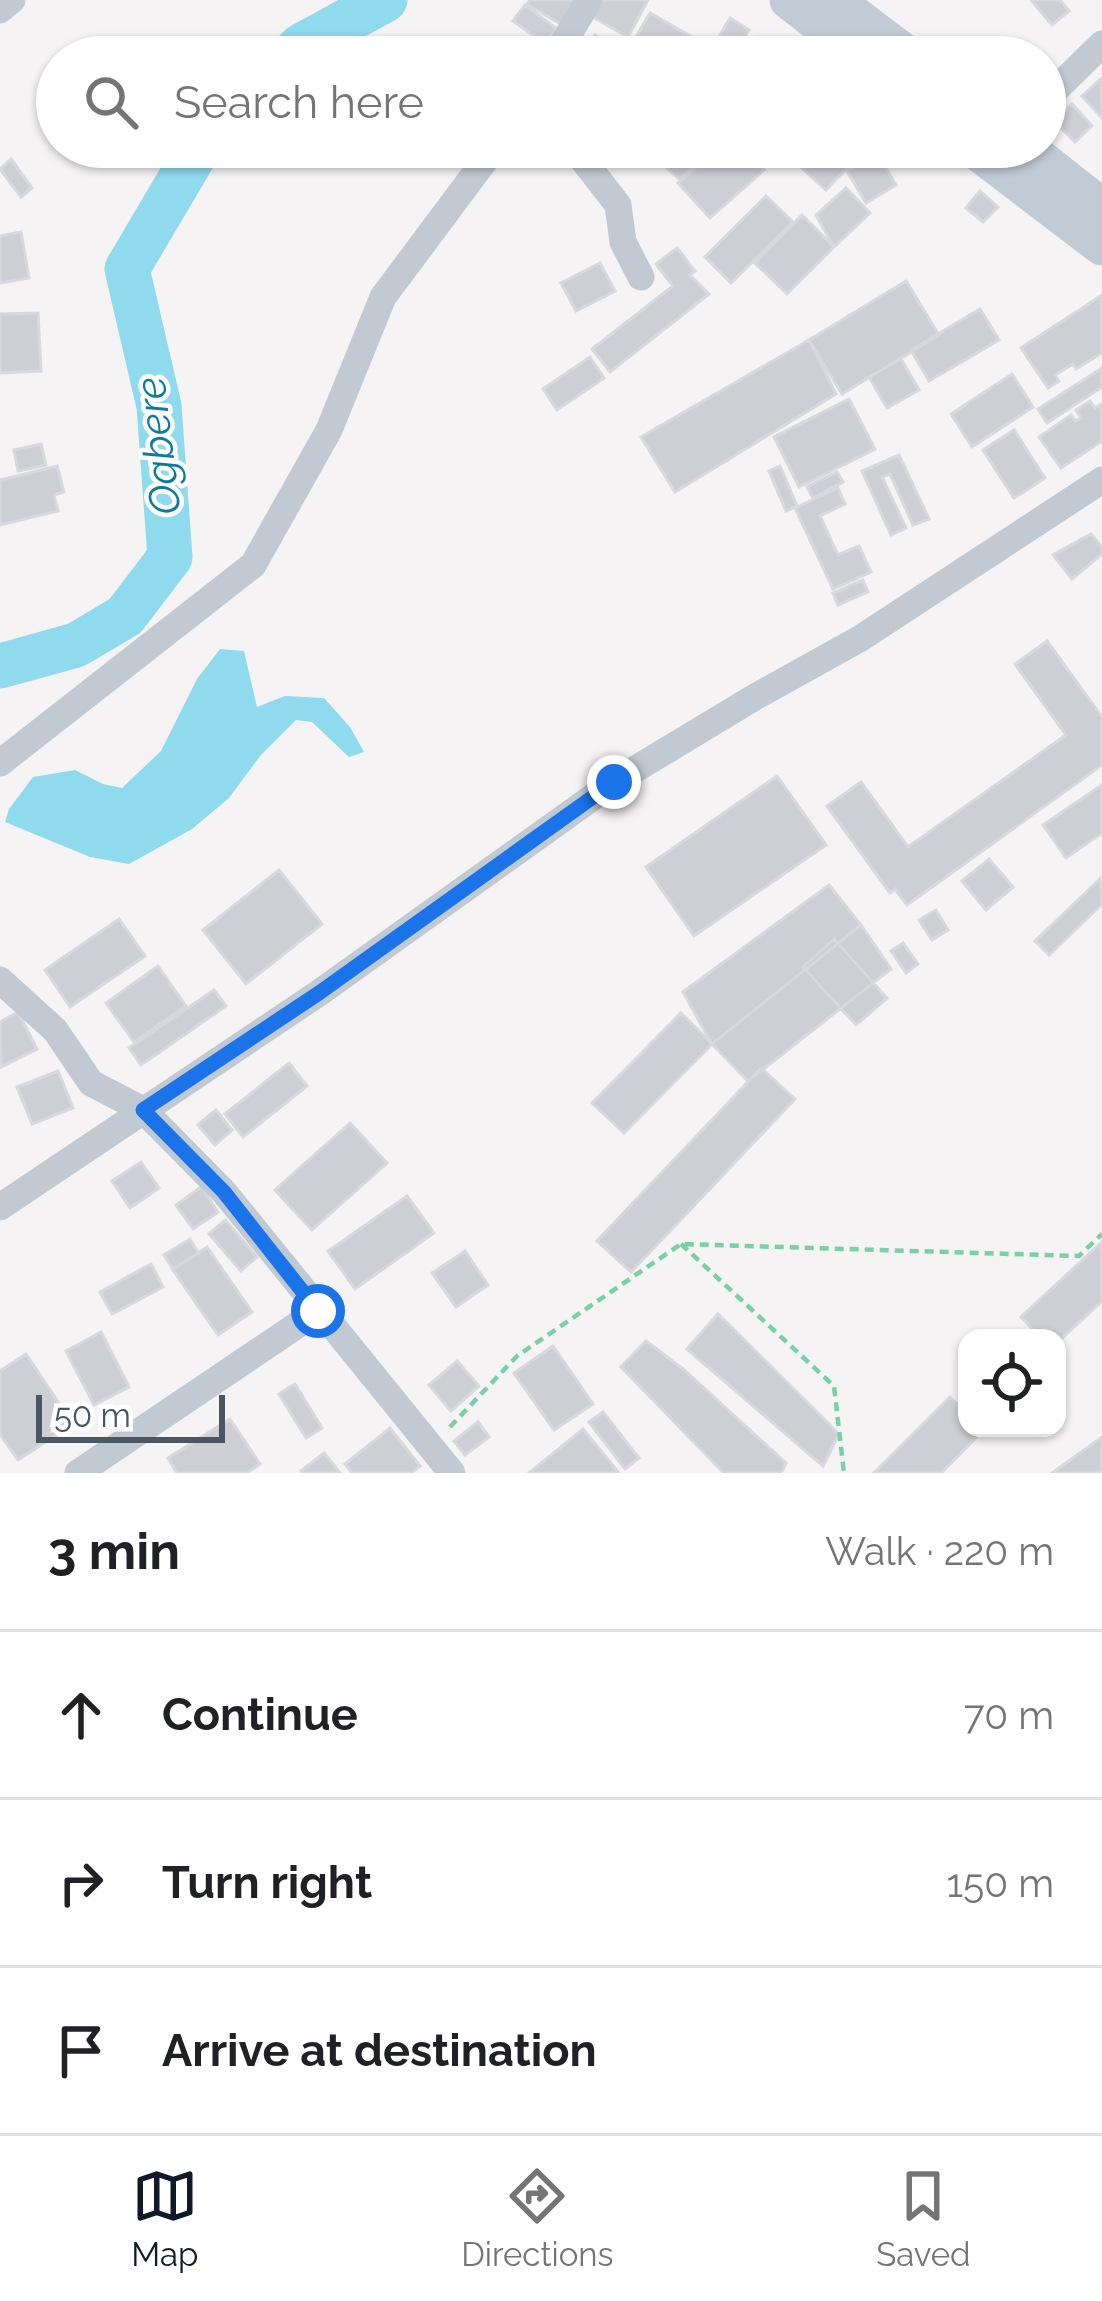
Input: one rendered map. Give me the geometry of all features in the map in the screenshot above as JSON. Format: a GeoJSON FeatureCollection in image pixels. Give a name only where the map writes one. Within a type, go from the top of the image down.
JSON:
{"type":"FeatureCollection","features":[{"type":"Feature","properties":{"kind":"main road"},"geometry":{"type":"LineString","coordinates":[[789,0],[836,36]]}},
{"type":"Feature","properties":{"kind":"main road"},"geometry":{"type":"LineString","coordinates":[[834,0],[881,36]]}},
{"type":"Feature","properties":{"kind":"main road"},"geometry":{"type":"LineString","coordinates":[[999,168],[1102,246]]}},
{"type":"Feature","properties":{"kind":"main road"},"geometry":{"type":"LineString","coordinates":[[1052,168],[1102,208]]}},
{"type":"Feature","properties":{"kind":"street"},"geometry":{"type":"LineString","coordinates":[[0,10],[12,0]]}},
{"type":"Feature","properties":{"kind":"street"},"geometry":{"type":"LineString","coordinates":[[568,36],[589,0]]}},
{"type":"Feature","properties":{"kind":"street"},"geometry":{"type":"LineString","coordinates":[[1066,79],[1102,44]]}},
{"type":"Feature","properties":{"kind":"street"},"geometry":{"type":"LineString","coordinates":[[0,763],[253,565],[329,430],[383,297],[479,168]]}},
{"type":"Feature","properties":{"kind":"street"},"geometry":{"type":"LineString","coordinates":[[589,168],[618,205],[623,242],[641,277]]}},
{"type":"Feature","properties":{"kind":"street"},"geometry":{"type":"LineString","coordinates":[[0,1207],[319,993],[614,782],[861,638],[1102,480]]}},
{"type":"Feature","properties":{"kind":"street"},"geometry":{"type":"LineString","coordinates":[[0,980],[55,1030],[91,1083],[143,1110],[224,1192],[452,1473]]}},
{"type":"Feature","properties":{"kind":"street"},"geometry":{"type":"LineString","coordinates":[[78,1473],[318,1311]]}},
{"type":"Feature","properties":{"kind":"street"},"geometry":{"type":"LineString","coordinates":[[117,1448],[133,1473]]}},
{"type":"Feature","properties":{"kind":"path"},"geometry":{"type":"LineString","coordinates":[[430,1447],[517,1356],[681,1244],[1078,1256],[1102,1234]]}},
{"type":"Feature","properties":{"kind":"path"},"geometry":{"type":"LineString","coordinates":[[681,1244],[834,1386],[844,1473]]}},
{"type":"Feature","properties":{"kind":"water"},"geometry":{"type":"Polygon","coordinates":[[[220,649],[244,651],[257,707],[285,696],[324,698],[350,727],[364,752],[349,757],[312,722],[296,720],[260,756],[229,798],[192,829],[129,864],[90,857],[5,822],[33,777],[75,770],[122,788],[161,751],[197,679],[220,649]]]}},
{"type":"Feature","properties":{"kind":"building"},"geometry":{"type":"Polygon","coordinates":[[[530,0],[579,0],[564,26],[527,4],[530,0]]]}},
{"type":"Feature","properties":{"kind":"building"},"geometry":{"type":"Polygon","coordinates":[[[600,0],[648,0],[629,36],[591,16],[600,0]]]}},
{"type":"Feature","properties":{"kind":"building"},"geometry":{"type":"Polygon","coordinates":[[[1031,0],[1060,0],[1069,11],[1052,25],[1031,0]]]}},
{"type":"Feature","properties":{"kind":"building"},"geometry":{"type":"Polygon","coordinates":[[[525,5],[557,29],[551,36],[534,36],[513,21],[525,5]]]}},
{"type":"Feature","properties":{"kind":"building"},"geometry":{"type":"Polygon","coordinates":[[[650,13],[691,36],[637,36],[650,13]]]}},
{"type":"Feature","properties":{"kind":"building"},"geometry":{"type":"Polygon","coordinates":[[[730,18],[749,30],[745,36],[719,36],[730,18]]]}},
{"type":"Feature","properties":{"kind":"building"},"geometry":{"type":"Polygon","coordinates":[[[1102,78],[1102,118],[1082,96],[1102,78]]]}},
{"type":"Feature","properties":{"kind":"building"},"geometry":{"type":"Polygon","coordinates":[[[1072,104],[1092,126],[1075,142],[1066,133],[1066,110],[1072,104]]]}},
{"type":"Feature","properties":{"kind":"building"},"geometry":{"type":"Polygon","coordinates":[[[11,159],[32,188],[21,197],[0,169],[11,159]]]}},
{"type":"Feature","properties":{"kind":"building"},"geometry":{"type":"Polygon","coordinates":[[[667,168],[692,168],[680,180],[667,168]]]}},
{"type":"Feature","properties":{"kind":"building"},"geometry":{"type":"Polygon","coordinates":[[[695,168],[764,170],[710,218],[678,183],[695,168]]]}},
{"type":"Feature","properties":{"kind":"building"},"geometry":{"type":"Polygon","coordinates":[[[802,168],[847,168],[826,190],[802,168]]]}},
{"type":"Feature","properties":{"kind":"building"},"geometry":{"type":"Polygon","coordinates":[[[886,168],[896,185],[866,203],[847,171],[886,168]]]}},
{"type":"Feature","properties":{"kind":"building"},"geometry":{"type":"Polygon","coordinates":[[[846,188],[870,213],[834,247],[816,215],[846,188]]]}},
{"type":"Feature","properties":{"kind":"building"},"geometry":{"type":"Polygon","coordinates":[[[980,191],[998,207],[983,222],[966,208],[980,191]]]}},
{"type":"Feature","properties":{"kind":"building"},"geometry":{"type":"Polygon","coordinates":[[[766,196],[793,222],[731,283],[705,257],[766,196]]]}},
{"type":"Feature","properties":{"kind":"building"},"geometry":{"type":"Polygon","coordinates":[[[802,215],[834,247],[787,294],[755,263],[802,215]]]}},
{"type":"Feature","properties":{"kind":"building"},"geometry":{"type":"Polygon","coordinates":[[[21,232],[29,278],[0,283],[0,236],[21,232]]]}},
{"type":"Feature","properties":{"kind":"building"},"geometry":{"type":"Polygon","coordinates":[[[677,248],[695,271],[690,275],[709,294],[610,372],[592,349],[673,286],[656,264],[677,248]]]}},
{"type":"Feature","properties":{"kind":"building"},"geometry":{"type":"Polygon","coordinates":[[[600,263],[615,291],[576,311],[561,283],[600,263]]]}},
{"type":"Feature","properties":{"kind":"building"},"geometry":{"type":"Polygon","coordinates":[[[906,281],[939,335],[842,394],[809,340],[906,281]]]}},
{"type":"Feature","properties":{"kind":"building"},"geometry":{"type":"Polygon","coordinates":[[[1102,295],[1102,353],[1055,375],[1059,381],[1048,388],[1021,348],[1102,295]]]}},
{"type":"Feature","properties":{"kind":"building"},"geometry":{"type":"Polygon","coordinates":[[[980,309],[999,340],[929,381],[911,350],[980,309]]]}},
{"type":"Feature","properties":{"kind":"building"},"geometry":{"type":"Polygon","coordinates":[[[38,313],[41,371],[0,373],[0,314],[38,313]]]}},
{"type":"Feature","properties":{"kind":"building"},"geometry":{"type":"Polygon","coordinates":[[[809,340],[836,394],[675,492],[641,437],[809,340]]]}},
{"type":"Feature","properties":{"kind":"building"},"geometry":{"type":"Polygon","coordinates":[[[590,357],[604,378],[557,410],[543,389],[590,357]]]}},
{"type":"Feature","properties":{"kind":"building"},"geometry":{"type":"Polygon","coordinates":[[[901,359],[919,390],[887,408],[869,377],[901,359]]]}},
{"type":"Feature","properties":{"kind":"building"},"geometry":{"type":"Polygon","coordinates":[[[1102,368],[1102,387],[1047,423],[1038,409],[1102,368]]]}},
{"type":"Feature","properties":{"kind":"building"},"geometry":{"type":"Polygon","coordinates":[[[1012,374],[1033,407],[972,447],[951,414],[1012,374]]]}},
{"type":"Feature","properties":{"kind":"building"},"geometry":{"type":"Polygon","coordinates":[[[849,399],[875,449],[799,487],[774,437],[849,399]]]}},
{"type":"Feature","properties":{"kind":"building"},"geometry":{"type":"Polygon","coordinates":[[[1090,401],[1095,408],[1102,404],[1102,441],[1061,468],[1039,437],[1071,415],[1075,421],[1081,418],[1076,410],[1090,401]]]}},
{"type":"Feature","properties":{"kind":"building"},"geometry":{"type":"Polygon","coordinates":[[[1014,430],[1045,478],[1014,498],[983,450],[1014,430]]]}},
{"type":"Feature","properties":{"kind":"building"},"geometry":{"type":"Polygon","coordinates":[[[41,444],[46,465],[18,471],[14,450],[41,444]]]}},
{"type":"Feature","properties":{"kind":"building"},"geometry":{"type":"Polygon","coordinates":[[[899,455],[929,519],[913,525],[890,474],[882,477],[906,528],[891,535],[862,471],[899,455]]]}},
{"type":"Feature","properties":{"kind":"building"},"geometry":{"type":"Polygon","coordinates":[[[57,466],[64,492],[54,495],[58,511],[0,525],[0,480],[57,466]]]}},
{"type":"Feature","properties":{"kind":"building"},"geometry":{"type":"Polygon","coordinates":[[[780,466],[797,506],[786,511],[769,471],[780,466]]]}},
{"type":"Feature","properties":{"kind":"building"},"geometry":{"type":"Polygon","coordinates":[[[837,472],[843,482],[813,498],[807,487],[837,472]]]}},
{"type":"Feature","properties":{"kind":"building"},"geometry":{"type":"Polygon","coordinates":[[[838,488],[845,504],[820,516],[838,555],[859,546],[871,572],[833,589],[795,508],[838,488]]]}},
{"type":"Feature","properties":{"kind":"building"},"geometry":{"type":"Polygon","coordinates":[[[1091,534],[1102,554],[1072,579],[1053,555],[1091,534]]]}},
{"type":"Feature","properties":{"kind":"building"},"geometry":{"type":"Polygon","coordinates":[[[863,580],[868,592],[838,605],[833,593],[863,580]]]}},
{"type":"Feature","properties":{"kind":"building"},"geometry":{"type":"Polygon","coordinates":[[[1047,641],[1102,717],[1102,765],[907,905],[895,889],[890,893],[827,806],[861,782],[908,847],[1066,735],[1015,664],[1047,641]]]}},
{"type":"Feature","properties":{"kind":"building"},"geometry":{"type":"Polygon","coordinates":[[[777,776],[826,845],[694,936],[646,867],[777,776]]]}},
{"type":"Feature","properties":{"kind":"building"},"geometry":{"type":"Polygon","coordinates":[[[1102,785],[1102,833],[1066,858],[1043,825],[1102,785]]]}},
{"type":"Feature","properties":{"kind":"building"},"geometry":{"type":"Polygon","coordinates":[[[989,859],[1013,887],[986,910],[962,881],[989,859]]]}},
{"type":"Feature","properties":{"kind":"building"},"geometry":{"type":"Polygon","coordinates":[[[279,870],[322,924],[246,984],[203,930],[279,870]]]}},
{"type":"Feature","properties":{"kind":"building"},"geometry":{"type":"Polygon","coordinates":[[[1100,879],[1102,904],[1049,955],[1035,941],[1100,879]]]}},
{"type":"Feature","properties":{"kind":"building"},"geometry":{"type":"Polygon","coordinates":[[[829,885],[861,925],[712,1044],[683,992],[829,885]]]}},
{"type":"Feature","properties":{"kind":"building"},"geometry":{"type":"Polygon","coordinates":[[[936,910],[948,930],[932,940],[919,920],[936,910]]]}},
{"type":"Feature","properties":{"kind":"building"},"geometry":{"type":"Polygon","coordinates":[[[119,919],[145,956],[70,1007],[45,970],[119,919]]]}},
{"type":"Feature","properties":{"kind":"building"},"geometry":{"type":"Polygon","coordinates":[[[861,925],[891,969],[748,1081],[712,1044],[861,925]]]}},
{"type":"Feature","properties":{"kind":"building"},"geometry":{"type":"Polygon","coordinates":[[[834,939],[887,998],[856,1025],[803,967],[834,939]]]}},
{"type":"Feature","properties":{"kind":"building"},"geometry":{"type":"Polygon","coordinates":[[[903,943],[918,964],[906,973],[891,951],[903,943]]]}},
{"type":"Feature","properties":{"kind":"building"},"geometry":{"type":"Polygon","coordinates":[[[158,966],[186,1006],[134,1042],[106,1003],[158,966]]]}},
{"type":"Feature","properties":{"kind":"building"},"geometry":{"type":"Polygon","coordinates":[[[214,990],[226,1006],[141,1065],[129,1048],[214,990]]]}},
{"type":"Feature","properties":{"kind":"building"},"geometry":{"type":"Polygon","coordinates":[[[18,1012],[37,1049],[1,1067],[0,1022],[18,1012]]]}},
{"type":"Feature","properties":{"kind":"building"},"geometry":{"type":"Polygon","coordinates":[[[681,1013],[712,1044],[624,1133],[592,1103],[681,1013]]]}},
{"type":"Feature","properties":{"kind":"building"},"geometry":{"type":"Polygon","coordinates":[[[289,1063],[307,1086],[243,1137],[225,1114],[289,1063]]]}},
{"type":"Feature","properties":{"kind":"building"},"geometry":{"type":"Polygon","coordinates":[[[761,1068],[795,1099],[631,1272],[597,1241],[761,1068]]]}},
{"type":"Feature","properties":{"kind":"building"},"geometry":{"type":"Polygon","coordinates":[[[58,1071],[73,1108],[32,1124],[17,1087],[58,1071]]]}},
{"type":"Feature","properties":{"kind":"building"},"geometry":{"type":"Polygon","coordinates":[[[216,1110],[232,1130],[215,1145],[198,1125],[216,1110]]]}},
{"type":"Feature","properties":{"kind":"building"},"geometry":{"type":"Polygon","coordinates":[[[350,1123],[387,1163],[312,1230],[275,1190],[350,1123]]]}},
{"type":"Feature","properties":{"kind":"building"},"geometry":{"type":"Polygon","coordinates":[[[141,1162],[159,1188],[130,1208],[112,1181],[141,1162]]]}},
{"type":"Feature","properties":{"kind":"building"},"geometry":{"type":"Polygon","coordinates":[[[201,1187],[218,1212],[193,1229],[176,1205],[201,1187]]]}},
{"type":"Feature","properties":{"kind":"building"},"geometry":{"type":"Polygon","coordinates":[[[407,1196],[434,1233],[355,1289],[328,1251],[407,1196]]]}},
{"type":"Feature","properties":{"kind":"building"},"geometry":{"type":"Polygon","coordinates":[[[225,1220],[257,1257],[241,1271],[209,1234],[225,1220]]]}},
{"type":"Feature","properties":{"kind":"building"},"geometry":{"type":"Polygon","coordinates":[[[190,1239],[198,1253],[173,1269],[164,1255],[190,1239]]]}},
{"type":"Feature","properties":{"kind":"building"},"geometry":{"type":"Polygon","coordinates":[[[1102,1242],[1102,1301],[1066,1335],[1066,1329],[1032,1329],[1021,1317],[1102,1242]]]}},
{"type":"Feature","properties":{"kind":"building"},"geometry":{"type":"Polygon","coordinates":[[[207,1247],[252,1312],[218,1335],[173,1270],[207,1247]]]}},
{"type":"Feature","properties":{"kind":"building"},"geometry":{"type":"Polygon","coordinates":[[[465,1251],[488,1285],[456,1307],[432,1273],[465,1251]]]}},
{"type":"Feature","properties":{"kind":"building"},"geometry":{"type":"Polygon","coordinates":[[[151,1264],[163,1287],[112,1314],[100,1292],[151,1264]]]}},
{"type":"Feature","properties":{"kind":"building"},"geometry":{"type":"Polygon","coordinates":[[[718,1314],[839,1434],[823,1466],[687,1349],[718,1314]]]}},
{"type":"Feature","properties":{"kind":"building"},"geometry":{"type":"Polygon","coordinates":[[[101,1332],[129,1387],[94,1405],[66,1351],[101,1332]]]}},
{"type":"Feature","properties":{"kind":"building"},"geometry":{"type":"Polygon","coordinates":[[[646,1341],[786,1463],[781,1473],[724,1473],[621,1367],[646,1341]]]}},
{"type":"Feature","properties":{"kind":"building"},"geometry":{"type":"Polygon","coordinates":[[[553,1346],[593,1404],[554,1430],[514,1373],[553,1346]]]}},
{"type":"Feature","properties":{"kind":"building"},"geometry":{"type":"Polygon","coordinates":[[[26,1354],[73,1424],[18,1460],[0,1434],[0,1371],[26,1354]]]}},
{"type":"Feature","properties":{"kind":"building"},"geometry":{"type":"Polygon","coordinates":[[[457,1361],[479,1386],[451,1411],[429,1385],[457,1361]]]}},
{"type":"Feature","properties":{"kind":"building"},"geometry":{"type":"Polygon","coordinates":[[[295,1384],[322,1428],[306,1438],[279,1394],[295,1384]]]}},
{"type":"Feature","properties":{"kind":"building"},"geometry":{"type":"Polygon","coordinates":[[[950,1397],[958,1405],[958,1437],[977,1437],[941,1473],[874,1473],[950,1397]]]}},
{"type":"Feature","properties":{"kind":"building"},"geometry":{"type":"Polygon","coordinates":[[[603,1412],[639,1458],[625,1469],[589,1422],[603,1412]]]}},
{"type":"Feature","properties":{"kind":"building"},"geometry":{"type":"Polygon","coordinates":[[[230,1419],[260,1464],[247,1473],[177,1473],[168,1458],[230,1419]]]}},
{"type":"Feature","properties":{"kind":"building"},"geometry":{"type":"Polygon","coordinates":[[[478,1422],[489,1437],[465,1455],[454,1441],[478,1422]]]}},
{"type":"Feature","properties":{"kind":"building"},"geometry":{"type":"Polygon","coordinates":[[[390,1428],[420,1466],[411,1473],[352,1473],[345,1464],[390,1428]]]}},
{"type":"Feature","properties":{"kind":"building"},"geometry":{"type":"Polygon","coordinates":[[[583,1429],[619,1473],[529,1473],[583,1429]]]}},
{"type":"Feature","properties":{"kind":"building"},"geometry":{"type":"Polygon","coordinates":[[[1102,1437],[1102,1473],[1052,1473],[1102,1437]]]}},
{"type":"Feature","properties":{"kind":"building"},"geometry":{"type":"Polygon","coordinates":[[[324,1453],[340,1473],[302,1473],[301,1471],[324,1453]]]}},
{"type":"Feature","properties":{"kind":"waterway","name":"Ogbere"},"geometry":{"type":"LineString","coordinates":[[319,36],[385,0]]}},
{"type":"Feature","properties":{"kind":"waterway","name":"Ogbere"},"geometry":{"type":"LineString","coordinates":[[0,666],[76,645],[125,616],[170,557],[159,406],[127,269],[187,168]]}},
{"type":"Feature","properties":{"kind":"route"},"geometry":{"type":"LineString","coordinates":[[318,1311],[224,1192],[143,1110],[319,993],[614,782]]}}]}
